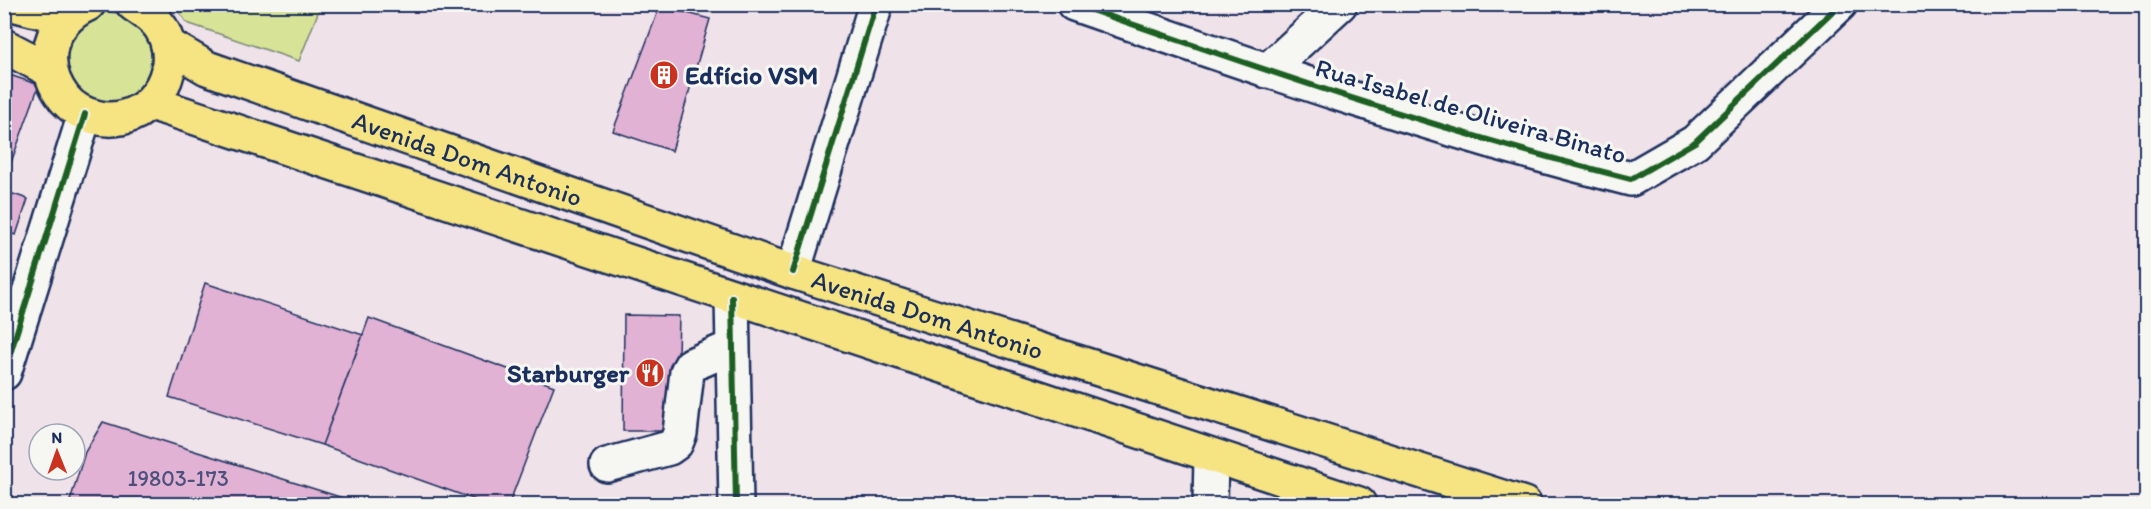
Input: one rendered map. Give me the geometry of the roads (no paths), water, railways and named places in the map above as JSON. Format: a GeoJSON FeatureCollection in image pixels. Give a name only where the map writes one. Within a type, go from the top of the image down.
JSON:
{"type":"FeatureCollection","features":[{"type":"Feature","properties":{"kind":"main road"},"geometry":{"type":"LineString","coordinates":[[13,4],[79,9]]}},
{"type":"Feature","properties":{"kind":"main road"},"geometry":{"type":"LineString","coordinates":[[79,9],[56,33],[50,51],[50,70],[57,88],[69,104],[85,114],[102,119],[120,118],[136,113],[151,103],[161,90],[167,76],[169,60],[168,45],[160,28],[148,14],[133,5]]}},
{"type":"Feature","properties":{"kind":"main road","name":"Avenida Dom Antonio"},"geometry":{"type":"LineString","coordinates":[[168,45],[207,68],[793,272],[1524,504]]}},
{"type":"Feature","properties":{"kind":"main road"},"geometry":{"type":"LineString","coordinates":[[4,46],[50,70]]}},
{"type":"Feature","properties":{"kind":"main road","name":"Avenida Dom Antonio"},"geometry":{"type":"LineString","coordinates":[[151,103],[1211,457],[1359,504]]}},
{"type":"Feature","properties":{"kind":"street"},"geometry":{"type":"LineString","coordinates":[[793,272],[876,4]]}},
{"type":"Feature","properties":{"kind":"street","name":"Rua Isabel de Oliveira Binato"},"geometry":{"type":"LineString","coordinates":[[1074,4],[1267,71],[1545,158],[1631,179],[1695,142],[1840,4]]}},
{"type":"Feature","properties":{"kind":"street"},"geometry":{"type":"LineString","coordinates":[[1267,71],[1340,4]]}},
{"type":"Feature","properties":{"kind":"street"},"geometry":{"type":"LineString","coordinates":[[4,373],[85,114]]}},
{"type":"Feature","properties":{"kind":"street"},"geometry":{"type":"LineString","coordinates":[[732,297],[736,504]]}},
{"type":"Feature","properties":{"kind":"street"},"geometry":{"type":"LineString","coordinates":[[607,465],[669,448],[676,443],[680,433],[687,372],[691,365],[732,348]]}},
{"type":"Feature","properties":{"kind":"street"},"geometry":{"type":"LineString","coordinates":[[1210,504],[1211,457]]}},
{"type":"Feature","properties":{"kind":"place","name":"Edfício VSM"},"geometry":{"type":"Point","coordinates":[664,75]}},
{"type":"Feature","properties":{"kind":"place","name":"Starburger"},"geometry":{"type":"Point","coordinates":[650,373]}}]}
